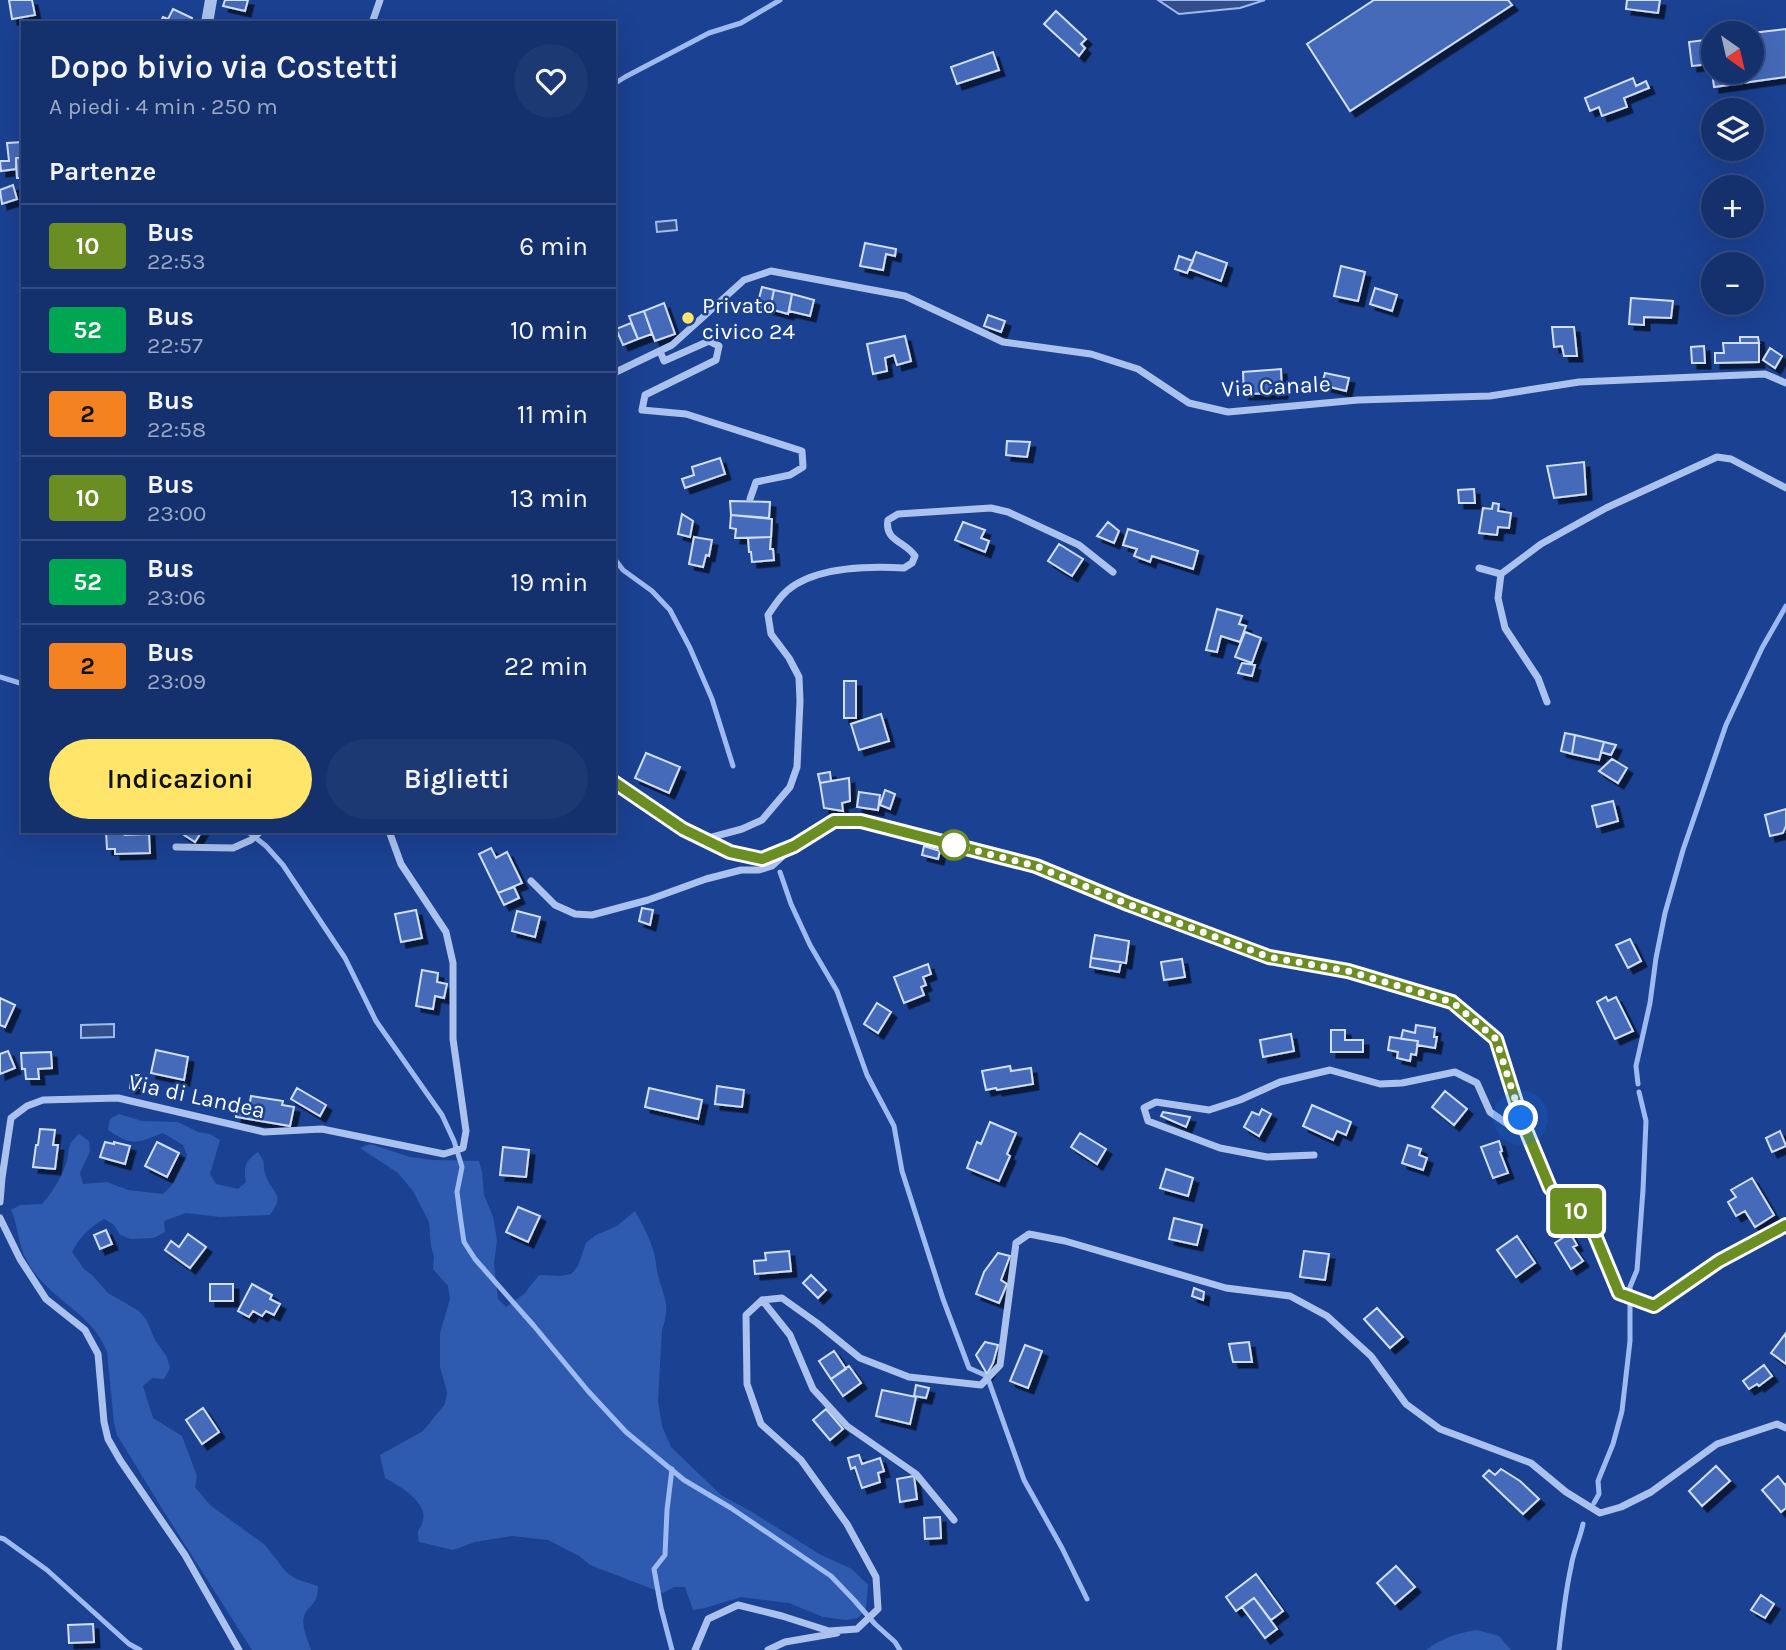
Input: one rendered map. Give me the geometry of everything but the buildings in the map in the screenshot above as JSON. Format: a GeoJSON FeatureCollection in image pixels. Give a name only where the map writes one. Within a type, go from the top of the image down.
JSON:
{"type":"FeatureCollection","features":[{"type":"Feature","properties":{"kind":"street"},"geometry":{"type":"LineString","coordinates":[[207,21],[211,0]]}},
{"type":"Feature","properties":{"kind":"street"},"geometry":{"type":"LineString","coordinates":[[373,21],[380,0]]}},
{"type":"Feature","properties":{"kind":"street","name":"Via Canale"},"geometry":{"type":"LineString","coordinates":[[616,372],[672,345],[744,279],[771,271],[905,296],[1003,342],[1091,355],[1138,369],[1189,403],[1228,412],[1358,400],[1490,396],[1579,382],[1765,374],[1786,383]]}},
{"type":"Feature","properties":{"kind":"street"},"geometry":{"type":"LineString","coordinates":[[660,351],[664,361],[709,341],[719,346],[716,360],[645,395],[642,410],[686,414],[802,451],[803,467],[790,475],[756,482],[750,499]]}},
{"type":"Feature","properties":{"kind":"street"},"geometry":{"type":"LineString","coordinates":[[1547,702],[1538,678],[1505,628],[1498,598],[1502,574],[1541,544],[1606,508],[1717,457],[1731,459],[1786,488]]}},
{"type":"Feature","properties":{"kind":"street"},"geometry":{"type":"LineString","coordinates":[[705,839],[742,829],[762,820],[790,788],[797,767],[799,677],[771,634],[768,615],[782,596],[801,582],[842,569],[904,568],[912,563],[915,556],[909,547],[890,537],[886,527],[888,520],[898,514],[991,508],[1008,512],[1079,545],[1113,572]]}},
{"type":"Feature","properties":{"kind":"street"},"geometry":{"type":"LineString","coordinates":[[1479,568],[1502,574]]}},
{"type":"Feature","properties":{"kind":"street"},"geometry":{"type":"LineString","coordinates":[[616,783],[683,829],[730,852],[762,859],[794,846],[834,821],[861,821],[1036,866],[1269,957],[1348,971],[1452,1002],[1496,1039],[1521,1118],[1550,1188],[1590,1223],[1619,1293],[1654,1306],[1719,1261],[1786,1225]]}},
{"type":"Feature","properties":{"kind":"street"},"geometry":{"type":"LineString","coordinates":[[176,847],[233,848],[251,840],[259,833]]}},
{"type":"Feature","properties":{"kind":"street","name":"Via di Landea"},"geometry":{"type":"LineString","coordinates":[[0,1202],[11,1118],[27,1106],[43,1100],[118,1098],[264,1132],[322,1129],[444,1154],[463,1148],[466,1131],[453,1039],[453,963],[446,932],[401,864],[390,833]]}},
{"type":"Feature","properties":{"kind":"street"},"geometry":{"type":"LineString","coordinates":[[531,881],[555,905],[575,914],[592,915],[648,900],[706,879],[772,866],[787,849]]}},
{"type":"Feature","properties":{"kind":"street"},"geometry":{"type":"LineString","coordinates":[[1314,1155],[1267,1157],[1220,1148],[1147,1121],[1144,1108],[1156,1102],[1209,1110],[1280,1082],[1330,1070],[1380,1084],[1402,1083],[1455,1072],[1476,1083],[1490,1112],[1509,1125],[1521,1118]]}},
{"type":"Feature","properties":{"kind":"street"},"geometry":{"type":"LineString","coordinates":[[0,1218],[20,1259],[46,1299],[85,1330],[98,1354],[108,1439],[185,1555],[239,1650]]}},
{"type":"Feature","properties":{"kind":"street"},"geometry":{"type":"LineString","coordinates":[[695,1650],[708,1619],[738,1605],[829,1631],[857,1629],[878,1609],[876,1577],[847,1524],[801,1460],[761,1424],[747,1384],[746,1315],[762,1300],[782,1298],[860,1358],[909,1377],[981,1385],[1000,1366],[1016,1243],[1029,1234],[1065,1241],[1226,1288],[1290,1296],[1336,1324],[1371,1356],[1406,1404],[1440,1429],[1531,1463],[1566,1492],[1600,1513],[1651,1492],[1717,1444],[1777,1424],[1786,1428]]}},
{"type":"Feature","properties":{"kind":"street"},"geometry":{"type":"LineString","coordinates":[[762,1300],[790,1335],[813,1389],[847,1426],[916,1474],[954,1520]]}},
{"type":"Feature","properties":{"kind":"street"},"geometry":{"type":"LineString","coordinates":[[768,1650],[785,1642],[835,1634],[844,1630]]}},
{"type":"Feature","properties":{"kind":"shaded area"},"geometry":{"type":"Polygon","coordinates":[[[1158,0],[1265,0],[1240,8],[1179,14],[1158,0]]]}},
{"type":"Feature","properties":{"kind":"shaded area"},"geometry":{"type":"Polygon","coordinates":[[[676,220],[677,230],[657,232],[656,222],[676,220]]]}},
{"type":"Feature","properties":{"kind":"shaded area"},"geometry":{"type":"Polygon","coordinates":[[[114,1024],[114,1037],[81,1038],[81,1025],[114,1024]]]}},
{"type":"Feature","properties":{"kind":"shaded area"},"geometry":{"type":"Polygon","coordinates":[[[119,1114],[142,1121],[178,1122],[220,1140],[210,1174],[216,1184],[238,1189],[246,1182],[245,1168],[248,1161],[258,1152],[267,1180],[276,1193],[277,1202],[270,1215],[220,1217],[186,1213],[164,1221],[165,1232],[154,1238],[131,1239],[120,1235],[114,1225],[104,1219],[85,1233],[72,1252],[84,1269],[108,1293],[139,1311],[167,1357],[170,1368],[164,1379],[152,1378],[143,1386],[153,1418],[182,1436],[197,1476],[195,1487],[210,1505],[265,1545],[287,1573],[318,1586],[317,1597],[303,1620],[311,1650],[252,1650],[117,1435],[107,1352],[101,1340],[85,1320],[37,1276],[23,1251],[11,1210],[20,1205],[42,1204],[59,1180],[70,1145],[79,1134],[89,1141],[90,1151],[80,1173],[83,1184],[107,1182],[128,1190],[163,1194],[171,1186],[187,1155],[183,1145],[163,1133],[135,1142],[123,1139],[108,1130],[110,1119],[119,1114]]]}},
{"type":"Feature","properties":{"kind":"shaded area"},"geometry":{"type":"Polygon","coordinates":[[[370,1144],[410,1157],[479,1161],[484,1195],[493,1217],[497,1240],[494,1264],[498,1299],[506,1307],[524,1294],[539,1275],[571,1274],[578,1266],[586,1243],[596,1235],[617,1226],[635,1211],[652,1247],[666,1302],[658,1401],[662,1426],[671,1447],[721,1495],[821,1555],[852,1569],[868,1585],[866,1609],[858,1618],[846,1620],[823,1617],[789,1603],[741,1597],[693,1610],[685,1587],[674,1587],[663,1593],[590,1565],[579,1556],[548,1540],[512,1536],[475,1542],[453,1550],[419,1542],[418,1531],[423,1520],[421,1507],[411,1495],[385,1478],[380,1455],[423,1431],[445,1404],[447,1392],[440,1367],[440,1333],[450,1299],[448,1286],[433,1269],[429,1222],[413,1191],[398,1173],[360,1148],[370,1144]]]}},
{"type":"Feature","properties":{"kind":"shaded area"},"geometry":{"type":"Polygon","coordinates":[[[1477,1630],[1499,1636],[1511,1650],[1426,1650],[1450,1637],[1477,1630]]]}},
{"type":"Feature","properties":{"kind":"waterway"},"geometry":{"type":"LineString","coordinates":[[616,83],[709,33],[741,23],[780,0]]}},
{"type":"Feature","properties":{"kind":"waterway"},"geometry":{"type":"LineString","coordinates":[[616,561],[623,570],[652,591],[670,610],[712,699],[733,766]]}},
{"type":"Feature","properties":{"kind":"waterway"},"geometry":{"type":"LineString","coordinates":[[1638,1084],[1636,1066],[1650,1003],[1656,958],[1665,913],[1683,850],[1726,725],[1762,648],[1786,606]]}},
{"type":"Feature","properties":{"kind":"waterway"},"geometry":{"type":"LineString","coordinates":[[0,677],[21,683]]}},
{"type":"Feature","properties":{"kind":"waterway"},"geometry":{"type":"LineString","coordinates":[[250,833],[283,865],[345,958],[376,1021],[442,1115],[462,1167],[457,1192],[461,1222],[464,1242],[475,1259],[626,1432],[684,1480],[731,1508],[831,1576],[900,1650]]}},
{"type":"Feature","properties":{"kind":"waterway"},"geometry":{"type":"LineString","coordinates":[[780,872],[810,945],[837,991],[867,1075],[894,1126],[902,1171],[943,1299],[969,1368],[987,1376],[1024,1480],[1087,1599]]}},
{"type":"Feature","properties":{"kind":"waterway"},"geometry":{"type":"LineString","coordinates":[[1630,1291],[1637,1270],[1643,1190],[1646,1121],[1639,1092]]}},
{"type":"Feature","properties":{"kind":"waterway"},"geometry":{"type":"LineString","coordinates":[[1594,1503],[1599,1494],[1598,1481],[1613,1444],[1622,1411],[1630,1341],[1630,1304]]}},
{"type":"Feature","properties":{"kind":"waterway"},"geometry":{"type":"LineString","coordinates":[[672,1469],[665,1555],[654,1569],[672,1650]]}},
{"type":"Feature","properties":{"kind":"waterway"},"geometry":{"type":"LineString","coordinates":[[1559,1650],[1569,1577],[1583,1524]]}},
{"type":"Feature","properties":{"kind":"waterway"},"geometry":{"type":"LineString","coordinates":[[0,1538],[47,1570],[129,1644],[140,1650]]}},
{"type":"Feature","properties":{"kind":"bus line","name":"10"},"geometry":{"type":"LineString","coordinates":[[616,783],[683,829],[730,852],[762,859],[794,846],[834,821],[861,821],[1036,866],[1269,957],[1348,971],[1452,1002],[1496,1039],[1521,1118],[1550,1188],[1590,1223],[1619,1293],[1654,1306],[1719,1261],[1786,1225]]}},
{"type":"Feature","properties":{"kind":"place","name":"Privato civico 24"},"geometry":{"type":"Point","coordinates":[688,318]}},
{"type":"Feature","properties":{"kind":"route"},"geometry":{"type":"LineString","coordinates":[[954,845],[1036,866],[1269,957],[1348,971],[1452,1002],[1496,1039],[1521,1118]]}}]}
